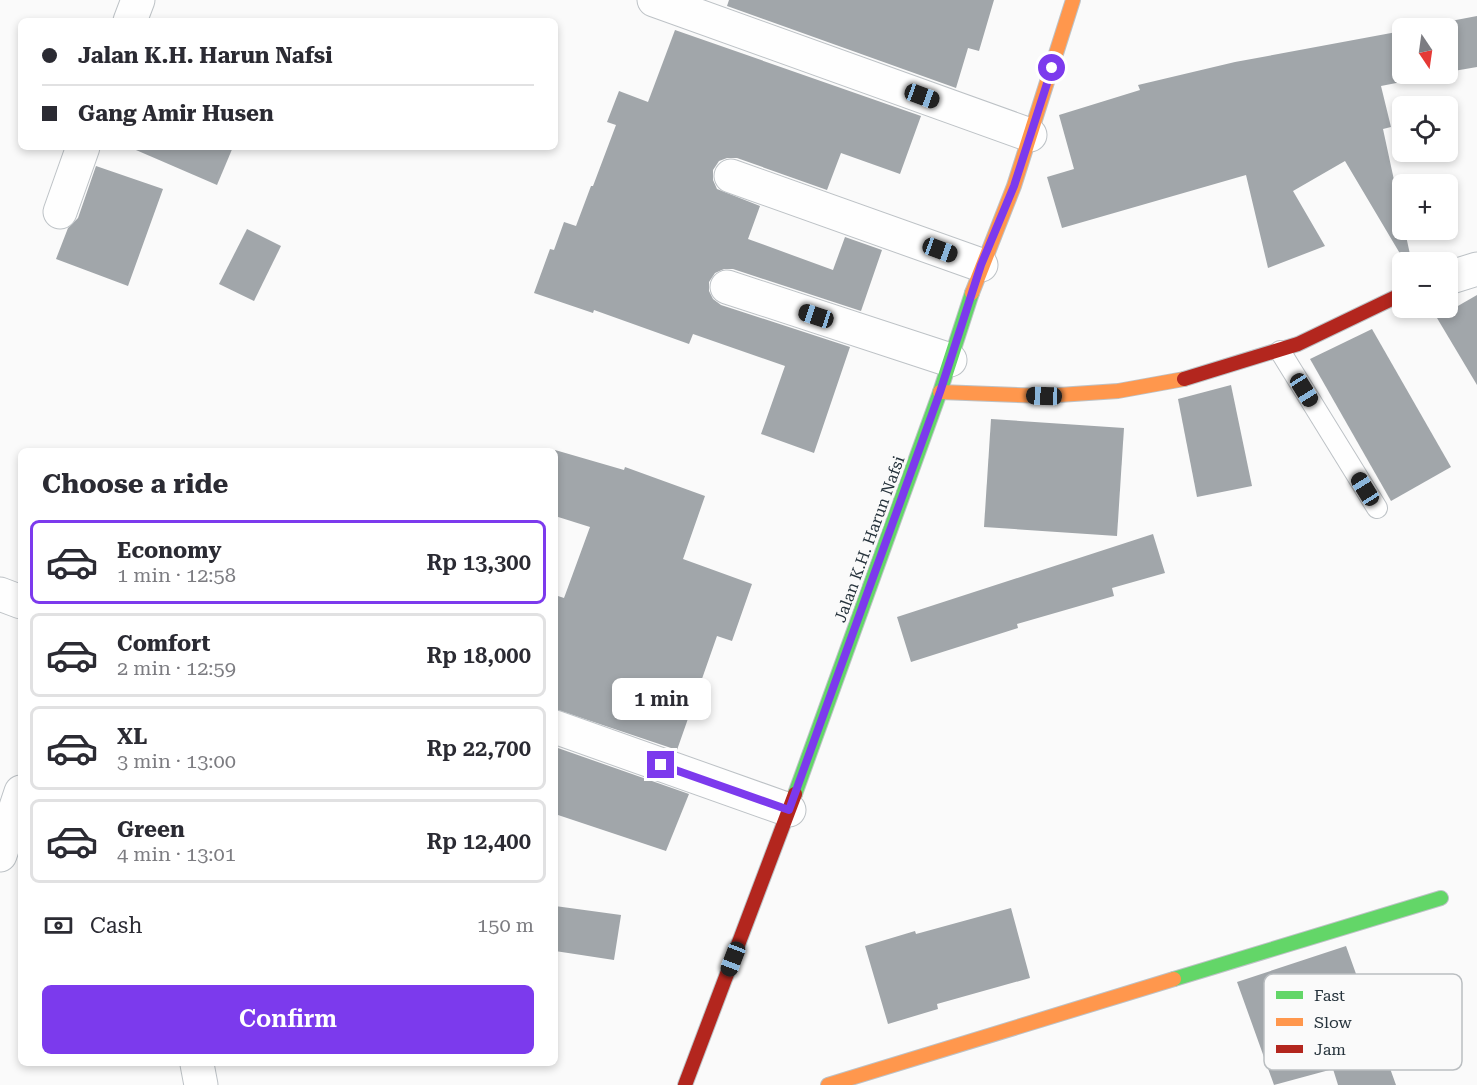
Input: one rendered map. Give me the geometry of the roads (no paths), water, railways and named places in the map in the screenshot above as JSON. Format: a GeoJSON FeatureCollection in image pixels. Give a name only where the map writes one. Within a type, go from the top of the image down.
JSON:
{"type":"FeatureCollection","features":[{"type":"Feature","properties":{"kind":"main road","name":"Jalan K.H. Harun Nafsi"},"geometry":{"type":"LineString","coordinates":[[685,1085],[789,810],[940,392],[981,265],[1014,186],[1073,0]]}},
{"type":"Feature","properties":{"kind":"main road"},"geometry":{"type":"LineString","coordinates":[[940,392],[1044,396],[1118,391],[1197,376],[1280,351],[1392,299]]}},
{"type":"Feature","properties":{"kind":"main road"},"geometry":{"type":"LineString","coordinates":[[828,1085],[1441,898]]}},
{"type":"Feature","properties":{"kind":"street"},"geometry":{"type":"LineString","coordinates":[[131,18],[138,0]]}},
{"type":"Feature","properties":{"kind":"street"},"geometry":{"type":"LineString","coordinates":[[654,0],[709,9],[1030,135]]}},
{"type":"Feature","properties":{"kind":"street"},"geometry":{"type":"LineString","coordinates":[[60,212],[82,150]]}},
{"type":"Feature","properties":{"kind":"street"},"geometry":{"type":"LineString","coordinates":[[731,176],[981,265]]}},
{"type":"Feature","properties":{"kind":"street"},"geometry":{"type":"LineString","coordinates":[[1458,275],[1477,268]]}},
{"type":"Feature","properties":{"kind":"street"},"geometry":{"type":"LineString","coordinates":[[727,287],[950,360]]}},
{"type":"Feature","properties":{"kind":"street"},"geometry":{"type":"LineString","coordinates":[[0,594],[18,601]]}},
{"type":"Feature","properties":{"kind":"street"},"geometry":{"type":"LineString","coordinates":[[558,728],[789,810]]}},
{"type":"Feature","properties":{"kind":"street"},"geometry":{"type":"LineString","coordinates":[[0,855],[18,801]]}},
{"type":"Feature","properties":{"kind":"street"},"geometry":{"type":"LineString","coordinates":[[197,1066],[201,1085]]}},
{"type":"Feature","properties":{"kind":"lane"},"geometry":{"type":"LineString","coordinates":[[1280,351],[1377,508]]}}]}
